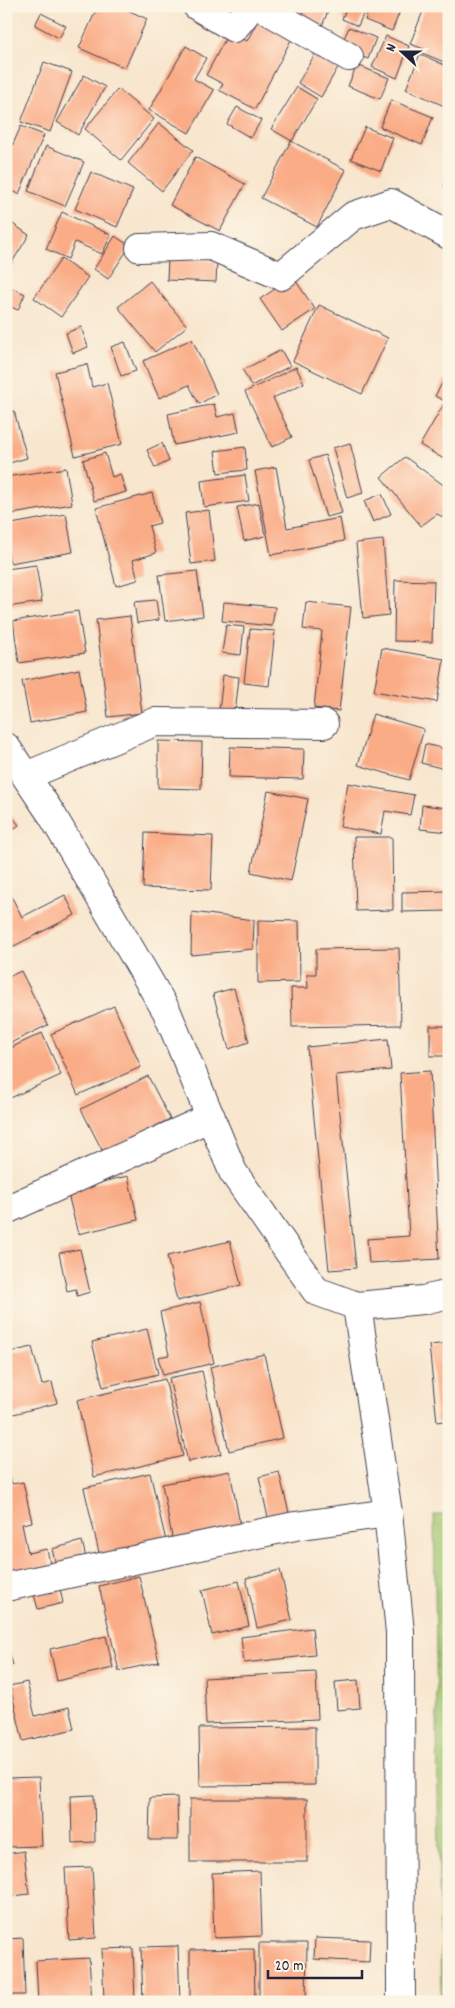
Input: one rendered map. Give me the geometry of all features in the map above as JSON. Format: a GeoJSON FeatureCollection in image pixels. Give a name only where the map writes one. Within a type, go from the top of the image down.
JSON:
{"type":"FeatureCollection","features":[{"type":"Feature","properties":{"kind":"street"},"geometry":{"type":"LineString","coordinates":[[197,6],[234,28],[252,6]]}},
{"type":"Feature","properties":{"kind":"street"},"geometry":{"type":"LineString","coordinates":[[260,6],[349,57]]}},
{"type":"Feature","properties":{"kind":"street"},"geometry":{"type":"LineString","coordinates":[[140,248],[211,246],[281,276],[353,216],[391,203],[449,236]]}},
{"type":"Feature","properties":{"kind":"street"},"geometry":{"type":"LineString","coordinates":[[26,776],[155,722],[324,724]]}},
{"type":"Feature","properties":{"kind":"street"},"geometry":{"type":"LineString","coordinates":[[6,747],[52,815],[167,1012],[234,1172],[316,1291],[357,1306],[423,1300],[449,1294]]}},
{"type":"Feature","properties":{"kind":"street"},"geometry":{"type":"LineString","coordinates":[[6,1210],[211,1117]]}},
{"type":"Feature","properties":{"kind":"street"},"geometry":{"type":"LineString","coordinates":[[357,1306],[388,1513],[400,1632],[400,2002]]}},
{"type":"Feature","properties":{"kind":"street"},"geometry":{"type":"LineString","coordinates":[[6,1587],[295,1526],[388,1513]]}},
{"type":"Feature","properties":{"kind":"green space"},"geometry":{"type":"Polygon","coordinates":[[[434,1515],[449,1515],[449,2002],[441,2002],[434,1515]]]}},
{"type":"Feature","properties":{"kind":"building"},"geometry":{"type":"Polygon","coordinates":[[[98,6],[119,6],[147,19],[125,68],[79,48],[98,6]]]}},
{"type":"Feature","properties":{"kind":"building"},"geometry":{"type":"Polygon","coordinates":[[[291,6],[330,6],[322,26],[288,12],[291,6]]]}},
{"type":"Feature","properties":{"kind":"building"},"geometry":{"type":"Polygon","coordinates":[[[347,6],[364,12],[358,26],[342,19],[347,6]]]}},
{"type":"Feature","properties":{"kind":"building"},"geometry":{"type":"Polygon","coordinates":[[[371,6],[402,6],[392,31],[365,20],[371,6]]]}},
{"type":"Feature","properties":{"kind":"building"},"geometry":{"type":"Polygon","coordinates":[[[425,6],[442,6],[449,9],[449,64],[422,53],[424,49],[410,44],[425,6]]]}},
{"type":"Feature","properties":{"kind":"building"},"geometry":{"type":"Polygon","coordinates":[[[41,13],[66,26],[59,38],[35,25],[41,13]]]}},
{"type":"Feature","properties":{"kind":"building"},"geometry":{"type":"Polygon","coordinates":[[[258,20],[292,38],[255,109],[219,90],[223,84],[206,75],[229,32],[247,41],[258,20]]]}},
{"type":"Feature","properties":{"kind":"building"},"geometry":{"type":"Polygon","coordinates":[[[349,27],[376,38],[368,59],[340,48],[349,27]]]}},
{"type":"Feature","properties":{"kind":"building"},"geometry":{"type":"Polygon","coordinates":[[[386,36],[409,46],[397,78],[372,67],[386,36]]]}},
{"type":"Feature","properties":{"kind":"building"},"geometry":{"type":"Polygon","coordinates":[[[186,46],[206,58],[194,79],[214,90],[189,133],[149,110],[186,46]]]}},
{"type":"Feature","properties":{"kind":"building"},"geometry":{"type":"Polygon","coordinates":[[[318,49],[341,62],[321,97],[298,83],[318,49]]]}},
{"type":"Feature","properties":{"kind":"building"},"geometry":{"type":"Polygon","coordinates":[[[420,54],[449,67],[449,108],[406,89],[420,54]]]}},
{"type":"Feature","properties":{"kind":"building"},"geometry":{"type":"Polygon","coordinates":[[[44,62],[72,72],[50,132],[21,122],[44,62]]]}},
{"type":"Feature","properties":{"kind":"building"},"geometry":{"type":"Polygon","coordinates":[[[357,65],[389,78],[380,99],[348,86],[357,65]]]}},
{"type":"Feature","properties":{"kind":"building"},"geometry":{"type":"Polygon","coordinates":[[[84,75],[105,87],[78,135],[57,122],[84,75]]]}},
{"type":"Feature","properties":{"kind":"building"},"geometry":{"type":"Polygon","coordinates":[[[297,87],[317,99],[292,141],[271,129],[297,87]]]}},
{"type":"Feature","properties":{"kind":"building"},"geometry":{"type":"Polygon","coordinates":[[[118,89],[154,119],[121,160],[85,129],[118,89]]]}},
{"type":"Feature","properties":{"kind":"building"},"geometry":{"type":"Polygon","coordinates":[[[391,100],[433,117],[422,145],[380,127],[391,100]]]}},
{"type":"Feature","properties":{"kind":"building"},"geometry":{"type":"Polygon","coordinates":[[[237,107],[261,120],[251,138],[227,124],[237,107]]]}},
{"type":"Feature","properties":{"kind":"building"},"geometry":{"type":"Polygon","coordinates":[[[159,123],[193,150],[162,191],[128,163],[159,123]]]}},
{"type":"Feature","properties":{"kind":"building"},"geometry":{"type":"Polygon","coordinates":[[[21,126],[44,135],[19,194],[6,188],[6,160],[21,126]]]}},
{"type":"Feature","properties":{"kind":"building"},"geometry":{"type":"Polygon","coordinates":[[[365,127],[393,138],[381,171],[351,159],[365,127]]]}},
{"type":"Feature","properties":{"kind":"building"},"geometry":{"type":"Polygon","coordinates":[[[291,141],[346,170],[317,227],[261,198],[291,141]]]}},
{"type":"Feature","properties":{"kind":"building"},"geometry":{"type":"Polygon","coordinates":[[[46,146],[84,162],[65,206],[28,191],[46,146]]]}},
{"type":"Feature","properties":{"kind":"building"},"geometry":{"type":"Polygon","coordinates":[[[195,157],[245,184],[220,231],[170,205],[195,157]]]}},
{"type":"Feature","properties":{"kind":"building"},"geometry":{"type":"Polygon","coordinates":[[[91,172],[133,190],[117,227],[75,209],[91,172]]]}},
{"type":"Feature","properties":{"kind":"building"},"geometry":{"type":"Polygon","coordinates":[[[449,174],[449,187],[444,186],[449,174]]]}},
{"type":"Feature","properties":{"kind":"building"},"geometry":{"type":"Polygon","coordinates":[[[62,212],[111,235],[102,254],[75,242],[68,259],[46,249],[62,212]]]}},
{"type":"Feature","properties":{"kind":"building"},"geometry":{"type":"Polygon","coordinates":[[[13,224],[29,235],[6,272],[6,235],[13,224]]]}},
{"type":"Feature","properties":{"kind":"building"},"geometry":{"type":"Polygon","coordinates":[[[115,236],[130,246],[108,279],[94,269],[115,236]]]}},
{"type":"Feature","properties":{"kind":"building"},"geometry":{"type":"Polygon","coordinates":[[[61,259],[88,277],[61,317],[34,298],[61,259]]]}},
{"type":"Feature","properties":{"kind":"building"},"geometry":{"type":"Polygon","coordinates":[[[168,259],[217,261],[216,282],[167,280],[168,259]]]}},
{"type":"Feature","properties":{"kind":"building"},"geometry":{"type":"Polygon","coordinates":[[[293,277],[315,309],[282,331],[260,299],[293,277]]]}},
{"type":"Feature","properties":{"kind":"building"},"geometry":{"type":"Polygon","coordinates":[[[150,281],[187,326],[155,352],[118,307],[150,281]]]}},
{"type":"Feature","properties":{"kind":"building"},"geometry":{"type":"Polygon","coordinates":[[[6,285],[25,294],[18,310],[6,305],[6,285]]]}},
{"type":"Feature","properties":{"kind":"building"},"geometry":{"type":"Polygon","coordinates":[[[319,305],[388,338],[362,394],[293,361],[319,305]]]}},
{"type":"Feature","properties":{"kind":"building"},"geometry":{"type":"Polygon","coordinates":[[[81,327],[88,347],[73,353],[66,333],[81,327]]]}},
{"type":"Feature","properties":{"kind":"building"},"geometry":{"type":"Polygon","coordinates":[[[192,339],[217,394],[199,404],[189,385],[159,398],[143,361],[192,339]]]}},
{"type":"Feature","properties":{"kind":"building"},"geometry":{"type":"Polygon","coordinates":[[[125,342],[136,371],[121,376],[111,347],[125,342]]]}},
{"type":"Feature","properties":{"kind":"building"},"geometry":{"type":"Polygon","coordinates":[[[281,350],[290,366],[251,386],[243,370],[281,350]]]}},
{"type":"Feature","properties":{"kind":"building"},"geometry":{"type":"Polygon","coordinates":[[[87,364],[92,387],[107,383],[122,444],[75,456],[55,372],[87,364]]]}},
{"type":"Feature","properties":{"kind":"building"},"geometry":{"type":"Polygon","coordinates":[[[296,367],[304,383],[273,398],[292,437],[272,447],[245,392],[296,367]]]}},
{"type":"Feature","properties":{"kind":"building"},"geometry":{"type":"Polygon","coordinates":[[[449,371],[449,403],[435,396],[449,371]]]}},
{"type":"Feature","properties":{"kind":"building"},"geometry":{"type":"Polygon","coordinates":[[[214,404],[217,417],[235,413],[239,432],[174,445],[168,414],[214,404]]]}},
{"type":"Feature","properties":{"kind":"building"},"geometry":{"type":"Polygon","coordinates":[[[444,404],[449,407],[449,462],[420,445],[444,404]]]}},
{"type":"Feature","properties":{"kind":"building"},"geometry":{"type":"Polygon","coordinates":[[[14,411],[27,458],[6,464],[6,413],[14,411]]]}},
{"type":"Feature","properties":{"kind":"building"},"geometry":{"type":"Polygon","coordinates":[[[162,443],[169,461],[155,468],[147,450],[162,443]]]}},
{"type":"Feature","properties":{"kind":"building"},"geometry":{"type":"Polygon","coordinates":[[[350,443],[363,493],[347,498],[333,448],[350,443]]]}},
{"type":"Feature","properties":{"kind":"building"},"geometry":{"type":"Polygon","coordinates":[[[245,447],[247,470],[218,473],[215,451],[245,447]]]}},
{"type":"Feature","properties":{"kind":"building"},"geometry":{"type":"Polygon","coordinates":[[[105,453],[112,477],[120,474],[126,492],[94,501],[83,460],[105,453]]]}},
{"type":"Feature","properties":{"kind":"building"},"geometry":{"type":"Polygon","coordinates":[[[325,455],[342,513],[326,517],[309,460],[325,455]]]}},
{"type":"Feature","properties":{"kind":"building"},"geometry":{"type":"Polygon","coordinates":[[[405,457],[449,489],[449,520],[437,514],[421,526],[381,477],[405,457]]]}},
{"type":"Feature","properties":{"kind":"building"},"geometry":{"type":"Polygon","coordinates":[[[276,467],[287,528],[340,518],[344,541],[271,555],[255,471],[276,467]]]}},
{"type":"Feature","properties":{"kind":"building"},"geometry":{"type":"Polygon","coordinates":[[[66,468],[72,504],[6,515],[6,477],[66,468]]]}},
{"type":"Feature","properties":{"kind":"building"},"geometry":{"type":"Polygon","coordinates":[[[245,475],[249,501],[204,507],[201,481],[245,475]]]}},
{"type":"Feature","properties":{"kind":"building"},"geometry":{"type":"Polygon","coordinates":[[[152,493],[160,523],[149,526],[156,553],[133,560],[138,580],[116,586],[96,508],[152,493]]]}},
{"type":"Feature","properties":{"kind":"building"},"geometry":{"type":"Polygon","coordinates":[[[382,494],[391,514],[373,522],[364,501],[382,494]]]}},
{"type":"Feature","properties":{"kind":"building"},"geometry":{"type":"Polygon","coordinates":[[[259,503],[265,536],[244,541],[237,507],[259,503]]]}},
{"type":"Feature","properties":{"kind":"building"},"geometry":{"type":"Polygon","coordinates":[[[209,510],[215,561],[191,564],[185,513],[209,510]]]}},
{"type":"Feature","properties":{"kind":"building"},"geometry":{"type":"Polygon","coordinates":[[[66,514],[73,552],[10,563],[6,544],[6,525],[66,514]]]}},
{"type":"Feature","properties":{"kind":"building"},"geometry":{"type":"Polygon","coordinates":[[[383,540],[389,615],[363,618],[356,543],[383,540]]]}},
{"type":"Feature","properties":{"kind":"building"},"geometry":{"type":"Polygon","coordinates":[[[36,565],[42,602],[6,607],[6,569],[36,565]]]}},
{"type":"Feature","properties":{"kind":"building"},"geometry":{"type":"Polygon","coordinates":[[[197,571],[203,616],[165,621],[159,575],[197,571]]]}},
{"type":"Feature","properties":{"kind":"building"},"geometry":{"type":"Polygon","coordinates":[[[395,580],[434,581],[432,642],[394,641],[395,580]]]}},
{"type":"Feature","properties":{"kind":"building"},"geometry":{"type":"Polygon","coordinates":[[[156,600],[159,620],[137,623],[134,602],[156,600]]]}},
{"type":"Feature","properties":{"kind":"building"},"geometry":{"type":"Polygon","coordinates":[[[224,602],[275,607],[272,626],[222,621],[224,602]]]}},
{"type":"Feature","properties":{"kind":"building"},"geometry":{"type":"Polygon","coordinates":[[[306,602],[351,607],[339,711],[314,708],[322,631],[303,629],[306,602]]]}},
{"type":"Feature","properties":{"kind":"building"},"geometry":{"type":"Polygon","coordinates":[[[78,611],[85,653],[19,663],[13,621],[78,611]]]}},
{"type":"Feature","properties":{"kind":"building"},"geometry":{"type":"Polygon","coordinates":[[[130,616],[142,713],[108,717],[96,620],[130,616]]]}},
{"type":"Feature","properties":{"kind":"building"},"geometry":{"type":"Polygon","coordinates":[[[226,625],[244,627],[241,655],[222,653],[226,625]]]}},
{"type":"Feature","properties":{"kind":"building"},"geometry":{"type":"Polygon","coordinates":[[[250,629],[275,631],[269,686],[244,683],[250,629]]]}},
{"type":"Feature","properties":{"kind":"building"},"geometry":{"type":"Polygon","coordinates":[[[382,648],[444,659],[437,702],[374,691],[382,648]]]}},
{"type":"Feature","properties":{"kind":"building"},"geometry":{"type":"Polygon","coordinates":[[[79,669],[87,712],[30,723],[22,681],[79,669]]]}},
{"type":"Feature","properties":{"kind":"building"},"geometry":{"type":"Polygon","coordinates":[[[223,675],[239,677],[235,714],[219,712],[223,675]]]}},
{"type":"Feature","properties":{"kind":"building"},"geometry":{"type":"Polygon","coordinates":[[[373,714],[424,729],[409,780],[358,765],[373,714]]]}},
{"type":"Feature","properties":{"kind":"building"},"geometry":{"type":"Polygon","coordinates":[[[158,741],[202,742],[201,789],[158,788],[158,741]]]}},
{"type":"Feature","properties":{"kind":"building"},"geometry":{"type":"Polygon","coordinates":[[[425,744],[449,750],[449,770],[421,763],[425,744]]]}},
{"type":"Feature","properties":{"kind":"building"},"geometry":{"type":"Polygon","coordinates":[[[230,747],[304,749],[303,779],[229,777],[230,747]]]}},
{"type":"Feature","properties":{"kind":"building"},"geometry":{"type":"Polygon","coordinates":[[[348,783],[414,795],[410,815],[385,811],[381,834],[340,827],[348,783]]]}},
{"type":"Feature","properties":{"kind":"building"},"geometry":{"type":"Polygon","coordinates":[[[268,791],[308,799],[291,881],[251,872],[268,791]]]}},
{"type":"Feature","properties":{"kind":"building"},"geometry":{"type":"Polygon","coordinates":[[[422,805],[449,808],[449,832],[420,829],[422,805]]]}},
{"type":"Feature","properties":{"kind":"building"},"geometry":{"type":"Polygon","coordinates":[[[6,809],[19,825],[6,835],[6,809]]]}},
{"type":"Feature","properties":{"kind":"building"},"geometry":{"type":"Polygon","coordinates":[[[145,833],[213,836],[211,890],[143,888],[145,833]]]}},
{"type":"Feature","properties":{"kind":"building"},"geometry":{"type":"Polygon","coordinates":[[[354,837],[392,837],[393,910],[356,911],[354,837]]]}},
{"type":"Feature","properties":{"kind":"building"},"geometry":{"type":"Polygon","coordinates":[[[6,886],[22,917],[65,895],[75,915],[10,948],[6,942],[6,886]]]}},
{"type":"Feature","properties":{"kind":"building"},"geometry":{"type":"Polygon","coordinates":[[[449,891],[449,911],[402,912],[402,892],[449,891]]]}},
{"type":"Feature","properties":{"kind":"building"},"geometry":{"type":"Polygon","coordinates":[[[192,912],[254,920],[253,949],[191,955],[192,912]]]}},
{"type":"Feature","properties":{"kind":"building"},"geometry":{"type":"Polygon","coordinates":[[[258,920],[299,921],[300,982],[258,983],[258,920]]]}},
{"type":"Feature","properties":{"kind":"building"},"geometry":{"type":"Polygon","coordinates":[[[399,948],[401,1025],[292,1027],[291,988],[308,988],[307,974],[316,974],[316,949],[399,948]]]}},
{"type":"Feature","properties":{"kind":"building"},"geometry":{"type":"Polygon","coordinates":[[[21,971],[48,1025],[6,1045],[6,978],[21,971]]]}},
{"type":"Feature","properties":{"kind":"building"},"geometry":{"type":"Polygon","coordinates":[[[234,988],[249,1042],[229,1049],[213,994],[234,988]]]}},
{"type":"Feature","properties":{"kind":"building"},"geometry":{"type":"Polygon","coordinates":[[[114,1006],[141,1067],[78,1095],[51,1034],[114,1006]]]}},
{"type":"Feature","properties":{"kind":"building"},"geometry":{"type":"Polygon","coordinates":[[[430,1026],[449,1026],[449,1056],[430,1056],[430,1026]]]}},
{"type":"Feature","properties":{"kind":"building"},"geometry":{"type":"Polygon","coordinates":[[[42,1033],[61,1075],[6,1100],[6,1050],[42,1033]]]}},
{"type":"Feature","properties":{"kind":"building"},"geometry":{"type":"Polygon","coordinates":[[[388,1039],[391,1070],[336,1075],[356,1268],[329,1270],[307,1047],[388,1039]]]}},
{"type":"Feature","properties":{"kind":"building"},"geometry":{"type":"Polygon","coordinates":[[[430,1071],[439,1259],[369,1263],[367,1239],[409,1236],[400,1073],[430,1071]]]}},
{"type":"Feature","properties":{"kind":"building"},"geometry":{"type":"Polygon","coordinates":[[[148,1076],[170,1119],[103,1152],[81,1109],[148,1076]]]}},
{"type":"Feature","properties":{"kind":"building"},"geometry":{"type":"Polygon","coordinates":[[[128,1176],[138,1220],[78,1234],[67,1190],[128,1176]]]}},
{"type":"Feature","properties":{"kind":"building"},"geometry":{"type":"Polygon","coordinates":[[[230,1241],[241,1285],[177,1301],[167,1256],[230,1241]]]}},
{"type":"Feature","properties":{"kind":"building"},"geometry":{"type":"Polygon","coordinates":[[[80,1249],[90,1292],[77,1296],[76,1289],[67,1291],[59,1253],[80,1249]]]}},
{"type":"Feature","properties":{"kind":"building"},"geometry":{"type":"Polygon","coordinates":[[[200,1302],[214,1363],[163,1375],[158,1357],[169,1355],[160,1312],[200,1302]]]}},
{"type":"Feature","properties":{"kind":"building"},"geometry":{"type":"Polygon","coordinates":[[[147,1329],[158,1374],[103,1387],[92,1342],[147,1329]]]}},
{"type":"Feature","properties":{"kind":"building"},"geometry":{"type":"Polygon","coordinates":[[[449,1343],[449,1420],[437,1422],[429,1345],[449,1343]]]}},
{"type":"Feature","properties":{"kind":"building"},"geometry":{"type":"Polygon","coordinates":[[[32,1347],[42,1385],[52,1382],[57,1403],[6,1416],[6,1353],[32,1347]]]}},
{"type":"Feature","properties":{"kind":"building"},"geometry":{"type":"Polygon","coordinates":[[[264,1354],[283,1438],[229,1451],[210,1367],[264,1354]]]}},
{"type":"Feature","properties":{"kind":"building"},"geometry":{"type":"Polygon","coordinates":[[[202,1371],[221,1454],[188,1462],[169,1378],[202,1371]]]}},
{"type":"Feature","properties":{"kind":"building"},"geometry":{"type":"Polygon","coordinates":[[[165,1379],[183,1456],[94,1477],[77,1400],[165,1379]]]}},
{"type":"Feature","properties":{"kind":"building"},"geometry":{"type":"Polygon","coordinates":[[[6,1461],[12,1484],[23,1482],[32,1522],[22,1524],[28,1553],[47,1549],[51,1569],[11,1579],[6,1560],[6,1461]]]}},
{"type":"Feature","properties":{"kind":"building"},"geometry":{"type":"Polygon","coordinates":[[[230,1471],[241,1530],[173,1542],[162,1484],[230,1471]]]}},
{"type":"Feature","properties":{"kind":"building"},"geometry":{"type":"Polygon","coordinates":[[[279,1472],[290,1517],[269,1522],[259,1477],[279,1472]]]}},
{"type":"Feature","properties":{"kind":"building"},"geometry":{"type":"Polygon","coordinates":[[[150,1473],[166,1541],[100,1557],[84,1488],[150,1473]]]}},
{"type":"Feature","properties":{"kind":"building"},"geometry":{"type":"Polygon","coordinates":[[[82,1541],[87,1562],[57,1569],[52,1549],[82,1541]]]}},
{"type":"Feature","properties":{"kind":"building"},"geometry":{"type":"Polygon","coordinates":[[[280,1570],[292,1620],[257,1628],[246,1578],[280,1570]]]}},
{"type":"Feature","properties":{"kind":"building"},"geometry":{"type":"Polygon","coordinates":[[[139,1576],[159,1662],[119,1671],[99,1586],[139,1576]]]}},
{"type":"Feature","properties":{"kind":"building"},"geometry":{"type":"Polygon","coordinates":[[[239,1581],[249,1626],[212,1635],[202,1590],[239,1581]]]}},
{"type":"Feature","properties":{"kind":"building"},"geometry":{"type":"Polygon","coordinates":[[[59,1584],[63,1603],[38,1609],[33,1591],[59,1584]]]}},
{"type":"Feature","properties":{"kind":"building"},"geometry":{"type":"Polygon","coordinates":[[[312,1628],[315,1655],[244,1663],[241,1637],[312,1628]]]}},
{"type":"Feature","properties":{"kind":"building"},"geometry":{"type":"Polygon","coordinates":[[[106,1636],[113,1668],[57,1681],[50,1649],[106,1636]]]}},
{"type":"Feature","properties":{"kind":"building"},"geometry":{"type":"Polygon","coordinates":[[[6,1641],[13,1665],[6,1667],[6,1641]]]}},
{"type":"Feature","properties":{"kind":"building"},"geometry":{"type":"Polygon","coordinates":[[[316,1672],[318,1719],[206,1724],[204,1678],[316,1672]]]}},
{"type":"Feature","properties":{"kind":"building"},"geometry":{"type":"Polygon","coordinates":[[[358,1680],[360,1708],[337,1710],[335,1682],[358,1680]]]}},
{"type":"Feature","properties":{"kind":"building"},"geometry":{"type":"Polygon","coordinates":[[[27,1682],[35,1716],[69,1707],[74,1729],[23,1741],[10,1686],[27,1682]]]}},
{"type":"Feature","properties":{"kind":"building"},"geometry":{"type":"Polygon","coordinates":[[[315,1727],[315,1785],[200,1786],[199,1728],[315,1727]]]}},
{"type":"Feature","properties":{"kind":"building"},"geometry":{"type":"Polygon","coordinates":[[[39,1777],[42,1846],[6,1847],[6,1778],[39,1777]]]}},
{"type":"Feature","properties":{"kind":"building"},"geometry":{"type":"Polygon","coordinates":[[[94,1795],[95,1842],[72,1843],[71,1796],[94,1795]]]}},
{"type":"Feature","properties":{"kind":"building"},"geometry":{"type":"Polygon","coordinates":[[[177,1797],[178,1840],[149,1840],[150,1798],[177,1797]]]}},
{"type":"Feature","properties":{"kind":"building"},"geometry":{"type":"Polygon","coordinates":[[[190,1799],[307,1799],[307,1862],[190,1862],[190,1799]]]}},
{"type":"Feature","properties":{"kind":"building"},"geometry":{"type":"Polygon","coordinates":[[[24,1851],[29,1894],[6,1897],[6,1854],[24,1851]]]}},
{"type":"Feature","properties":{"kind":"building"},"geometry":{"type":"Polygon","coordinates":[[[92,1867],[96,1938],[69,1940],[65,1868],[92,1867]]]}},
{"type":"Feature","properties":{"kind":"building"},"geometry":{"type":"Polygon","coordinates":[[[260,1871],[262,1936],[214,1938],[212,1873],[260,1871]]]}},
{"type":"Feature","properties":{"kind":"building"},"geometry":{"type":"Polygon","coordinates":[[[23,1938],[25,1995],[6,1995],[6,1939],[23,1938]]]}},
{"type":"Feature","properties":{"kind":"building"},"geometry":{"type":"Polygon","coordinates":[[[315,1938],[370,1940],[369,1962],[314,1959],[315,1938]]]}},
{"type":"Feature","properties":{"kind":"building"},"geometry":{"type":"Polygon","coordinates":[[[259,1943],[307,1943],[306,2002],[259,2002],[259,1943]]]}},
{"type":"Feature","properties":{"kind":"building"},"geometry":{"type":"Polygon","coordinates":[[[178,1946],[180,2002],[143,2002],[141,1947],[178,1946]]]}},
{"type":"Feature","properties":{"kind":"building"},"geometry":{"type":"Polygon","coordinates":[[[133,1948],[135,2002],[104,2002],[102,1949],[133,1948]]]}},
{"type":"Feature","properties":{"kind":"building"},"geometry":{"type":"Polygon","coordinates":[[[254,1949],[255,2002],[190,2002],[190,1950],[254,1949]]]}},
{"type":"Feature","properties":{"kind":"building"},"geometry":{"type":"Polygon","coordinates":[[[89,1958],[92,2002],[38,2002],[36,1961],[89,1958]]]}}]}
